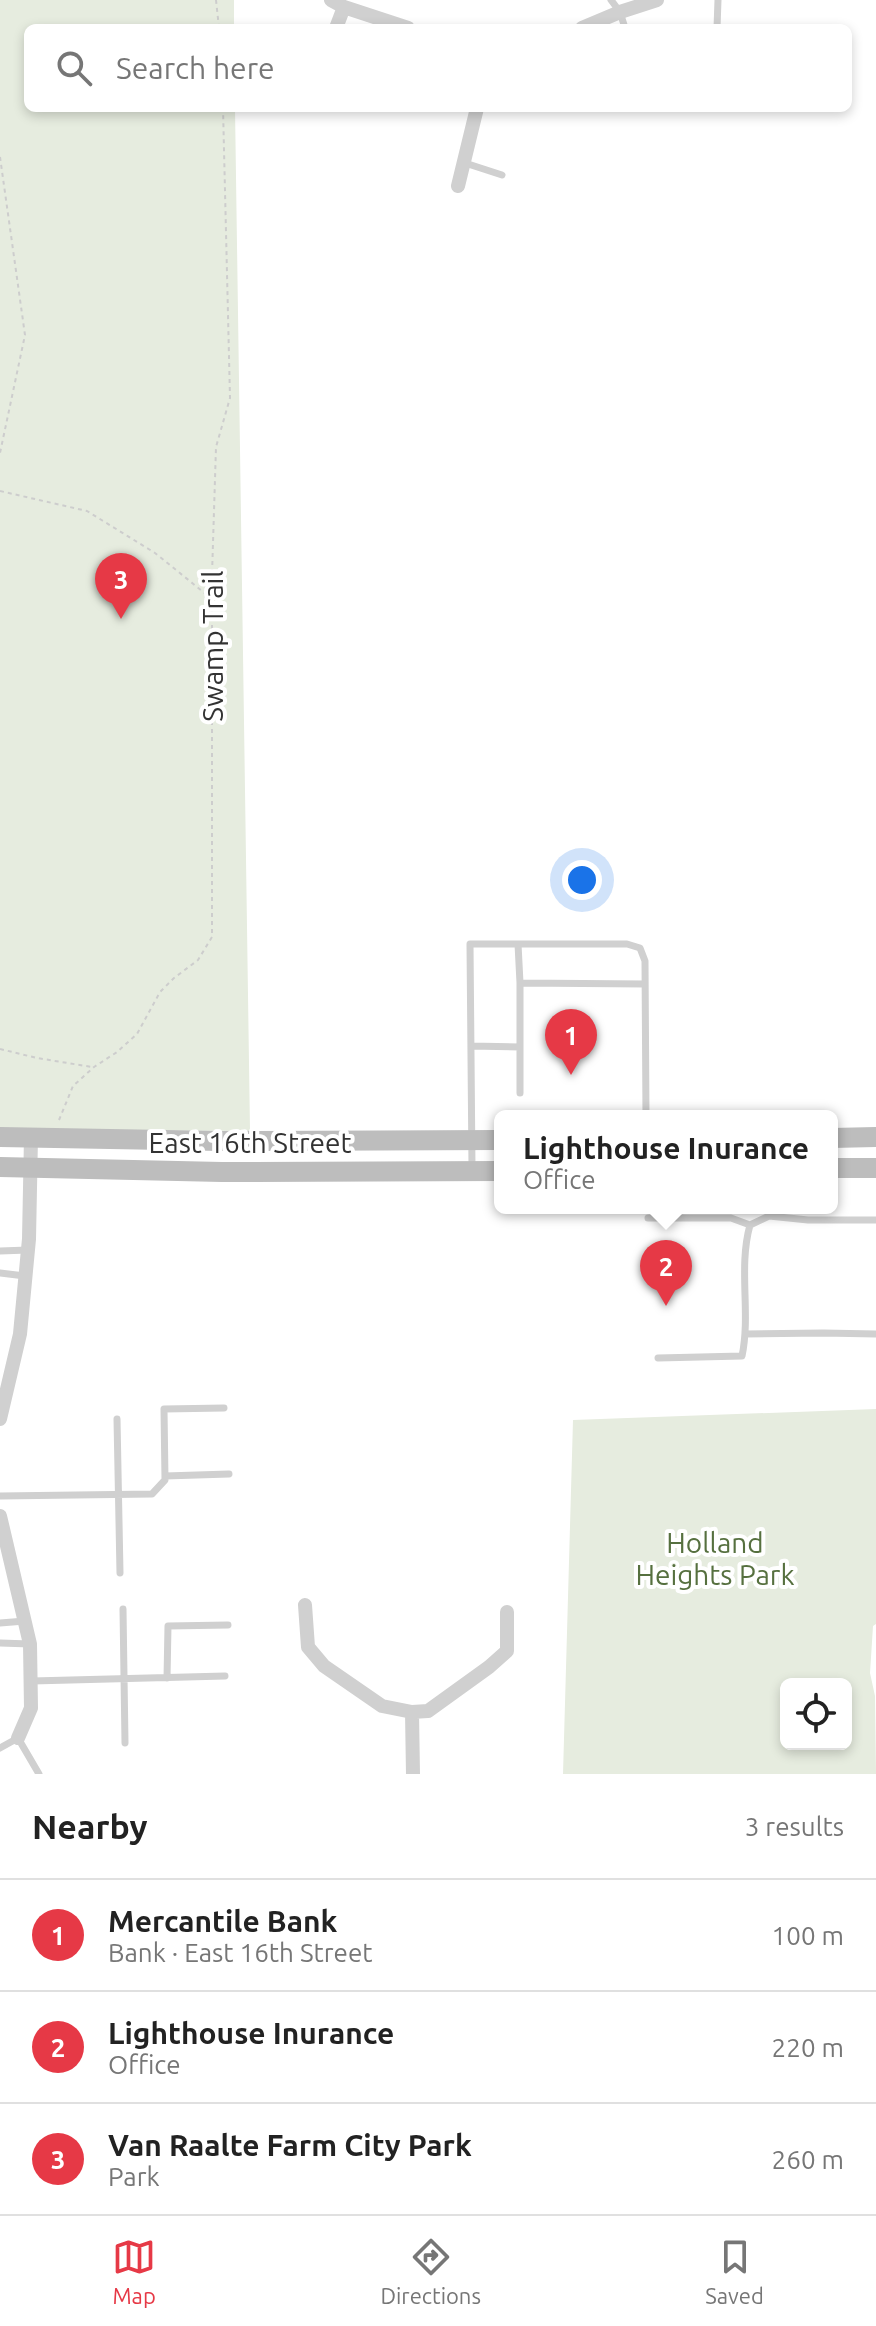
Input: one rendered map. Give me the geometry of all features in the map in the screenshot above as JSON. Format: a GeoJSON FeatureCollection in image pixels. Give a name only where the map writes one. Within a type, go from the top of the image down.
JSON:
{"type":"FeatureCollection","features":[{"type":"Feature","properties":{"kind":"main road","name":"East 16th Street"},"geometry":{"type":"LineString","coordinates":[[0,1137],[220,1141],[494,1140]]}},
{"type":"Feature","properties":{"kind":"main road"},"geometry":{"type":"LineString","coordinates":[[838,1138],[876,1137]]}},
{"type":"Feature","properties":{"kind":"main road","name":"East 16th Street"},"geometry":{"type":"LineString","coordinates":[[0,1167],[222,1172],[494,1171]]}},
{"type":"Feature","properties":{"kind":"main road"},"geometry":{"type":"LineString","coordinates":[[838,1168],[876,1168]]}},
{"type":"Feature","properties":{"kind":"street"},"geometry":{"type":"LineString","coordinates":[[588,24],[615,6],[657,0]]}},
{"type":"Feature","properties":{"kind":"street"},"geometry":{"type":"LineString","coordinates":[[336,24],[338,3],[397,24]]}},
{"type":"Feature","properties":{"kind":"street"},"geometry":{"type":"LineString","coordinates":[[458,186],[476,112]]}},
{"type":"Feature","properties":{"kind":"street"},"geometry":{"type":"LineString","coordinates":[[1,1411],[20,1334],[28,1250],[31,1137]]}},
{"type":"Feature","properties":{"kind":"street"},"geometry":{"type":"LineString","coordinates":[[0,1516],[3,1543],[30,1644],[31,1708],[18,1738]]}},
{"type":"Feature","properties":{"kind":"street"},"geometry":{"type":"LineString","coordinates":[[305,1605],[308,1647],[324,1666],[382,1706],[412,1712],[428,1711],[507,1651],[507,1612]]}},
{"type":"Feature","properties":{"kind":"street"},"geometry":{"type":"LineString","coordinates":[[412,1712],[413,1774]]}},
{"type":"Feature","properties":{"kind":"lane"},"geometry":{"type":"LineString","coordinates":[[717,24],[718,0]]}},
{"type":"Feature","properties":{"kind":"lane"},"geometry":{"type":"LineString","coordinates":[[465,163],[502,175]]}},
{"type":"Feature","properties":{"kind":"lane"},"geometry":{"type":"LineString","coordinates":[[472,1171],[470,944],[627,944],[640,948],[645,961],[646,1110]]}},
{"type":"Feature","properties":{"kind":"lane"},"geometry":{"type":"LineString","coordinates":[[518,944],[520,1093]]}},
{"type":"Feature","properties":{"kind":"lane"},"geometry":{"type":"LineString","coordinates":[[520,983],[645,984]]}},
{"type":"Feature","properties":{"kind":"lane"},"geometry":{"type":"LineString","coordinates":[[471,1046],[520,1047]]}},
{"type":"Feature","properties":{"kind":"lane"},"geometry":{"type":"LineString","coordinates":[[658,1358],[742,1356],[745,1334],[744,1245],[750,1225],[766,1214]]}},
{"type":"Feature","properties":{"kind":"lane"},"geometry":{"type":"LineString","coordinates":[[779,1214],[808,1220],[876,1220]]}},
{"type":"Feature","properties":{"kind":"lane"},"geometry":{"type":"LineString","coordinates":[[648,1218],[731,1218],[750,1225]]}},
{"type":"Feature","properties":{"kind":"lane"},"geometry":{"type":"LineString","coordinates":[[0,1251],[28,1250]]}},
{"type":"Feature","properties":{"kind":"lane"},"geometry":{"type":"LineString","coordinates":[[0,1273],[25,1276]]}},
{"type":"Feature","properties":{"kind":"lane"},"geometry":{"type":"LineString","coordinates":[[745,1334],[876,1334]]}},
{"type":"Feature","properties":{"kind":"lane"},"geometry":{"type":"LineString","coordinates":[[0,1496],[152,1494],[165,1480],[164,1409],[224,1408]]}},
{"type":"Feature","properties":{"kind":"lane"},"geometry":{"type":"LineString","coordinates":[[117,1419],[120,1573]]}},
{"type":"Feature","properties":{"kind":"lane"},"geometry":{"type":"LineString","coordinates":[[165,1476],[229,1474]]}},
{"type":"Feature","properties":{"kind":"lane"},"geometry":{"type":"LineString","coordinates":[[123,1609],[125,1743]]}},
{"type":"Feature","properties":{"kind":"lane"},"geometry":{"type":"LineString","coordinates":[[0,1623],[25,1621]]}},
{"type":"Feature","properties":{"kind":"lane"},"geometry":{"type":"LineString","coordinates":[[167,1678],[168,1626],[228,1625]]}},
{"type":"Feature","properties":{"kind":"lane"},"geometry":{"type":"LineString","coordinates":[[0,1643],[30,1644]]}},
{"type":"Feature","properties":{"kind":"lane"},"geometry":{"type":"LineString","coordinates":[[32,1681],[225,1676]]}},
{"type":"Feature","properties":{"kind":"lane"},"geometry":{"type":"LineString","coordinates":[[0,1748],[18,1738],[39,1774]]}},
{"type":"Feature","properties":{"kind":"path"},"geometry":{"type":"LineString","coordinates":[[216,0],[219,24]]}},
{"type":"Feature","properties":{"kind":"path","name":"Swamp Trail"},"geometry":{"type":"LineString","coordinates":[[58,1125],[73,1086],[137,1034],[160,992],[198,960],[212,937],[212,599],[216,447],[230,398],[223,112]]}},
{"type":"Feature","properties":{"kind":"path"},"geometry":{"type":"LineString","coordinates":[[0,157],[25,335],[0,453]]}},
{"type":"Feature","properties":{"kind":"path"},"geometry":{"type":"LineString","coordinates":[[0,491],[87,511],[155,553],[212,599]]}},
{"type":"Feature","properties":{"kind":"path"},"geometry":{"type":"LineString","coordinates":[[0,1049],[94,1067]]}},
{"type":"Feature","properties":{"kind":"green space"},"geometry":{"type":"Polygon","coordinates":[[[0,0],[234,0],[234,24],[24,24],[24,112],[235,112],[250,1131],[0,1130],[0,0]]]}},
{"type":"Feature","properties":{"kind":"green space","name":"Holland Heights Park"},"geometry":{"type":"Polygon","coordinates":[[[876,1409],[876,1624],[873,1626],[870,1673],[875,1696],[876,1774],[563,1774],[573,1420],[876,1409]]]}},
{"type":"Feature","properties":{"kind":"place","name":"Van Raalte Farm City Park"},"geometry":{"type":"Point","coordinates":[121,619]}},
{"type":"Feature","properties":{"kind":"place","name":"Mercantile Bank"},"geometry":{"type":"Point","coordinates":[571,1075]}},
{"type":"Feature","properties":{"kind":"place","name":"Lighthouse Inurance"},"geometry":{"type":"Point","coordinates":[666,1306]}}]}
